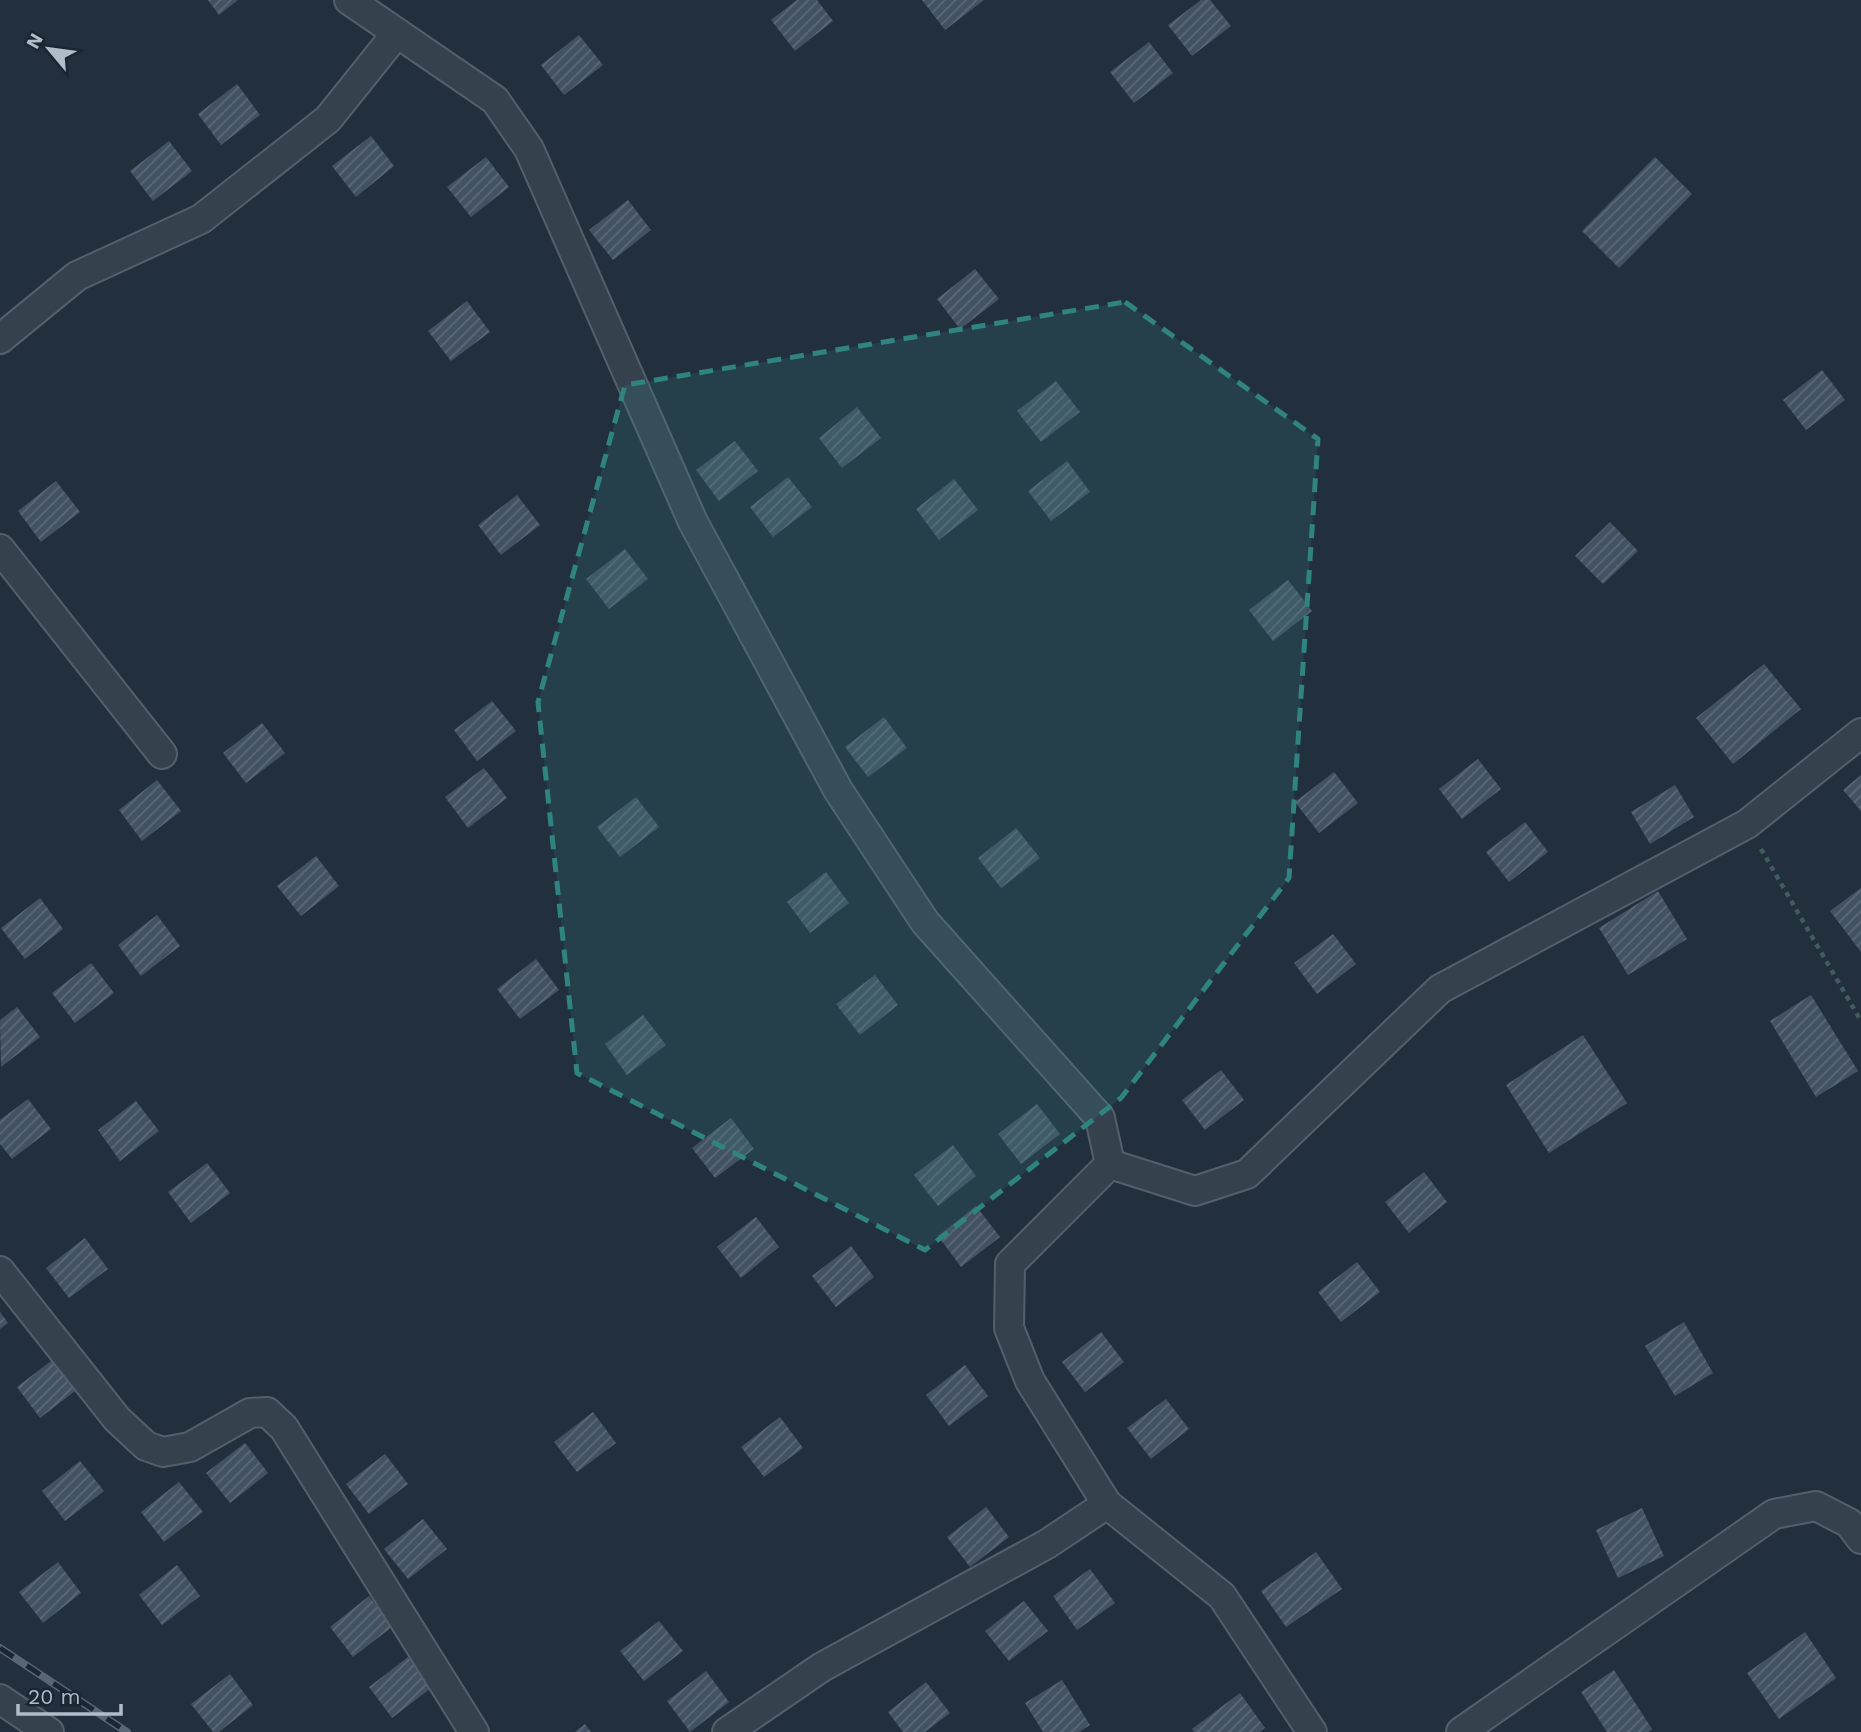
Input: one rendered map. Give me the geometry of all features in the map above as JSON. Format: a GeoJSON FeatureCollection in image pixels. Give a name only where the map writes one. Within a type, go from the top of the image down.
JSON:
{"type":"FeatureCollection","features":[{"type":"Feature","properties":{"kind":"street"},"geometry":{"type":"LineString","coordinates":[[349,0],[495,100],[529,149],[693,522],[838,790],[925,922],[1100,1118],[1110,1164]]}},
{"type":"Feature","properties":{"kind":"street"},"geometry":{"type":"LineString","coordinates":[[0,339],[77,276],[201,219],[328,119],[397,33]]}},
{"type":"Feature","properties":{"kind":"street"},"geometry":{"type":"LineString","coordinates":[[0,550],[162,754]]}},
{"type":"Feature","properties":{"kind":"street"},"geometry":{"type":"LineString","coordinates":[[1110,1164],[1195,1191],[1247,1174],[1440,989],[1747,824],[1861,733]]}},
{"type":"Feature","properties":{"kind":"street"},"geometry":{"type":"LineString","coordinates":[[1110,1164],[1010,1264],[1009,1328],[1030,1381],[1107,1504],[1222,1596],[1312,1732]]}},
{"type":"Feature","properties":{"kind":"street"},"geometry":{"type":"LineString","coordinates":[[0,1270],[117,1419],[146,1446],[163,1452],[190,1447],[250,1413],[267,1412],[284,1428],[474,1732]]}},
{"type":"Feature","properties":{"kind":"street"},"geometry":{"type":"LineString","coordinates":[[727,1732],[822,1667],[1035,1551],[1107,1504]]}},
{"type":"Feature","properties":{"kind":"street"},"geometry":{"type":"LineString","coordinates":[[1461,1732],[1774,1514],[1816,1506],[1849,1523],[1861,1539]]}},
{"type":"Feature","properties":{"kind":"street"},"geometry":{"type":"LineString","coordinates":[[0,1699],[49,1732]]}},
{"type":"Feature","properties":{"kind":"path"},"geometry":{"type":"LineString","coordinates":[[1747,824],[1861,1021]]}},
{"type":"Feature","properties":{"kind":"highlighted area"},"geometry":{"type":"Polygon","coordinates":[[[1125,302],[1318,439],[1289,878],[1121,1098],[925,1250],[577,1073],[538,702],[625,385],[1125,302]]]}},
{"type":"Feature","properties":{"kind":"building"},"geometry":{"type":"Polygon","coordinates":[[[208,0],[238,0],[219,15],[208,0]]]}},
{"type":"Feature","properties":{"kind":"building"},"geometry":{"type":"Polygon","coordinates":[[[797,0],[817,0],[833,21],[795,51],[771,20],[797,0]]]}},
{"type":"Feature","properties":{"kind":"building"},"geometry":{"type":"Polygon","coordinates":[[[922,0],[984,0],[945,30],[922,0]]]}},
{"type":"Feature","properties":{"kind":"building"},"geometry":{"type":"Polygon","coordinates":[[[1201,0],[1210,0],[1231,26],[1192,56],[1168,25],[1201,0]]]}},
{"type":"Feature","properties":{"kind":"building"},"geometry":{"type":"Polygon","coordinates":[[[579,35],[603,65],[564,95],[541,65],[579,35]]]}},
{"type":"Feature","properties":{"kind":"building"},"geometry":{"type":"Polygon","coordinates":[[[1149,42],[1173,73],[1134,103],[1110,72],[1149,42]]]}},
{"type":"Feature","properties":{"kind":"building"},"geometry":{"type":"Polygon","coordinates":[[[237,84],[260,115],[221,145],[198,114],[237,84]]]}},
{"type":"Feature","properties":{"kind":"building"},"geometry":{"type":"Polygon","coordinates":[[[371,136],[394,166],[356,197],[332,166],[371,136]]]}},
{"type":"Feature","properties":{"kind":"building"},"geometry":{"type":"Polygon","coordinates":[[[169,141],[192,171],[153,201],[130,171],[169,141]]]}},
{"type":"Feature","properties":{"kind":"building"},"geometry":{"type":"Polygon","coordinates":[[[486,157],[509,187],[471,217],[447,187],[486,157]]]}},
{"type":"Feature","properties":{"kind":"building"},"geometry":{"type":"Polygon","coordinates":[[[1655,157],[1692,194],[1619,268],[1582,231],[1655,157]]]}},
{"type":"Feature","properties":{"kind":"building"},"geometry":{"type":"Polygon","coordinates":[[[628,200],[651,230],[613,260],[589,230],[628,200]]]}},
{"type":"Feature","properties":{"kind":"building"},"geometry":{"type":"Polygon","coordinates":[[[975,269],[999,299],[960,329],[937,299],[975,269]]]}},
{"type":"Feature","properties":{"kind":"building"},"geometry":{"type":"Polygon","coordinates":[[[467,301],[490,332],[451,361],[428,331],[467,301]]]}},
{"type":"Feature","properties":{"kind":"building"},"geometry":{"type":"Polygon","coordinates":[[[1822,370],[1845,400],[1806,430],[1783,400],[1822,370]]]}},
{"type":"Feature","properties":{"kind":"building"},"geometry":{"type":"Polygon","coordinates":[[[1056,381],[1080,412],[1041,442],[1017,411],[1056,381]]]}},
{"type":"Feature","properties":{"kind":"building"},"geometry":{"type":"Polygon","coordinates":[[[857,407],[881,438],[842,468],[819,438],[857,407]]]}},
{"type":"Feature","properties":{"kind":"building"},"geometry":{"type":"Polygon","coordinates":[[[735,441],[758,471],[719,501],[696,470],[735,441]]]}},
{"type":"Feature","properties":{"kind":"building"},"geometry":{"type":"Polygon","coordinates":[[[1067,461],[1090,492],[1051,521],[1028,491],[1067,461]]]}},
{"type":"Feature","properties":{"kind":"building"},"geometry":{"type":"Polygon","coordinates":[[[788,477],[812,507],[773,537],[750,507],[788,477]]]}},
{"type":"Feature","properties":{"kind":"building"},"geometry":{"type":"Polygon","coordinates":[[[954,479],[978,510],[939,540],[916,509],[954,479]]]}},
{"type":"Feature","properties":{"kind":"building"},"geometry":{"type":"Polygon","coordinates":[[[56,481],[80,512],[41,542],[18,511],[56,481]]]}},
{"type":"Feature","properties":{"kind":"building"},"geometry":{"type":"Polygon","coordinates":[[[517,495],[540,525],[501,555],[478,525],[517,495]]]}},
{"type":"Feature","properties":{"kind":"building"},"geometry":{"type":"Polygon","coordinates":[[[1610,522],[1638,551],[1603,584],[1575,556],[1610,522]]]}},
{"type":"Feature","properties":{"kind":"building"},"geometry":{"type":"Polygon","coordinates":[[[625,549],[648,579],[609,609],[586,579],[625,549]]]}},
{"type":"Feature","properties":{"kind":"building"},"geometry":{"type":"Polygon","coordinates":[[[1288,580],[1312,611],[1273,641],[1249,610],[1288,580]]]}},
{"type":"Feature","properties":{"kind":"building"},"geometry":{"type":"Polygon","coordinates":[[[1764,664],[1801,709],[1733,764],[1696,718],[1764,664]]]}},
{"type":"Feature","properties":{"kind":"building"},"geometry":{"type":"Polygon","coordinates":[[[492,701],[516,731],[477,761],[454,730],[492,701]]]}},
{"type":"Feature","properties":{"kind":"building"},"geometry":{"type":"Polygon","coordinates":[[[884,717],[907,748],[868,777],[845,747],[884,717]]]}},
{"type":"Feature","properties":{"kind":"building"},"geometry":{"type":"Polygon","coordinates":[[[262,723],[285,753],[246,783],[223,753],[262,723]]]}},
{"type":"Feature","properties":{"kind":"building"},"geometry":{"type":"Polygon","coordinates":[[[1478,759],[1501,789],[1462,819],[1439,789],[1478,759]]]}},
{"type":"Feature","properties":{"kind":"building"},"geometry":{"type":"Polygon","coordinates":[[[484,768],[507,798],[468,828],[445,797],[484,768]]]}},
{"type":"Feature","properties":{"kind":"building"},"geometry":{"type":"Polygon","coordinates":[[[1334,772],[1358,803],[1319,833],[1295,802],[1334,772]]]}},
{"type":"Feature","properties":{"kind":"building"},"geometry":{"type":"Polygon","coordinates":[[[1861,775],[1861,811],[1843,790],[1861,775]]]}},
{"type":"Feature","properties":{"kind":"building"},"geometry":{"type":"Polygon","coordinates":[[[157,780],[181,811],[142,841],[119,810],[157,780]]]}},
{"type":"Feature","properties":{"kind":"building"},"geometry":{"type":"Polygon","coordinates":[[[1675,785],[1694,817],[1650,844],[1631,812],[1675,785]]]}},
{"type":"Feature","properties":{"kind":"building"},"geometry":{"type":"Polygon","coordinates":[[[636,797],[659,827],[620,857],[597,827],[636,797]]]}},
{"type":"Feature","properties":{"kind":"building"},"geometry":{"type":"Polygon","coordinates":[[[1525,822],[1548,852],[1509,882],[1486,852],[1525,822]]]}},
{"type":"Feature","properties":{"kind":"building"},"geometry":{"type":"Polygon","coordinates":[[[1016,828],[1040,858],[1001,888],[978,858],[1016,828]]]}},
{"type":"Feature","properties":{"kind":"building"},"geometry":{"type":"Polygon","coordinates":[[[316,856],[339,886],[301,916],[277,886],[316,856]]]}},
{"type":"Feature","properties":{"kind":"building"},"geometry":{"type":"Polygon","coordinates":[[[826,872],[849,903],[810,933],[787,902],[826,872]]]}},
{"type":"Feature","properties":{"kind":"building"},"geometry":{"type":"Polygon","coordinates":[[[1861,888],[1861,952],[1830,911],[1861,888]]]}},
{"type":"Feature","properties":{"kind":"building"},"geometry":{"type":"Polygon","coordinates":[[[1658,891],[1687,939],[1628,975],[1599,928],[1658,891]]]}},
{"type":"Feature","properties":{"kind":"building"},"geometry":{"type":"Polygon","coordinates":[[[40,898],[63,929],[25,959],[1,928],[40,898]]]}},
{"type":"Feature","properties":{"kind":"building"},"geometry":{"type":"Polygon","coordinates":[[[157,915],[180,946],[141,976],[118,945],[157,915]]]}},
{"type":"Feature","properties":{"kind":"building"},"geometry":{"type":"Polygon","coordinates":[[[1333,934],[1356,964],[1317,994],[1294,963],[1333,934]]]}},
{"type":"Feature","properties":{"kind":"building"},"geometry":{"type":"Polygon","coordinates":[[[536,959],[559,990],[520,1019],[497,989],[536,959]]]}},
{"type":"Feature","properties":{"kind":"building"},"geometry":{"type":"Polygon","coordinates":[[[91,963],[114,993],[75,1023],[52,993],[91,963]]]}},
{"type":"Feature","properties":{"kind":"building"},"geometry":{"type":"Polygon","coordinates":[[[875,975],[898,1005],[860,1035],[836,1004],[875,975]]]}},
{"type":"Feature","properties":{"kind":"building"},"geometry":{"type":"Polygon","coordinates":[[[1811,995],[1858,1071],[1816,1097],[1770,1021],[1811,995]]]}},
{"type":"Feature","properties":{"kind":"building"},"geometry":{"type":"Polygon","coordinates":[[[17,1007],[40,1037],[1,1067],[0,1020],[17,1007]]]}},
{"type":"Feature","properties":{"kind":"building"},"geometry":{"type":"Polygon","coordinates":[[[643,1015],[666,1045],[627,1075],[605,1044],[643,1015]]]}},
{"type":"Feature","properties":{"kind":"building"},"geometry":{"type":"Polygon","coordinates":[[[1583,1035],[1627,1103],[1549,1153],[1506,1085],[1583,1035]]]}},
{"type":"Feature","properties":{"kind":"building"},"geometry":{"type":"Polygon","coordinates":[[[1221,1070],[1244,1100],[1205,1130],[1182,1100],[1221,1070]]]}},
{"type":"Feature","properties":{"kind":"building"},"geometry":{"type":"Polygon","coordinates":[[[28,1099],[51,1129],[12,1159],[0,1144],[0,1120],[28,1099]]]}},
{"type":"Feature","properties":{"kind":"building"},"geometry":{"type":"Polygon","coordinates":[[[136,1101],[159,1131],[120,1161],[98,1130],[136,1101]]]}},
{"type":"Feature","properties":{"kind":"building"},"geometry":{"type":"Polygon","coordinates":[[[1037,1104],[1060,1134],[1021,1164],[998,1134],[1037,1104]]]}},
{"type":"Feature","properties":{"kind":"building"},"geometry":{"type":"Polygon","coordinates":[[[731,1118],[754,1149],[715,1178],[692,1148],[731,1118]]]}},
{"type":"Feature","properties":{"kind":"building"},"geometry":{"type":"Polygon","coordinates":[[[953,1145],[976,1176],[938,1206],[914,1175],[953,1145]]]}},
{"type":"Feature","properties":{"kind":"building"},"geometry":{"type":"Polygon","coordinates":[[[207,1163],[230,1193],[191,1223],[168,1192],[207,1163]]]}},
{"type":"Feature","properties":{"kind":"building"},"geometry":{"type":"Polygon","coordinates":[[[1424,1172],[1447,1202],[1409,1233],[1385,1202],[1424,1172]]]}},
{"type":"Feature","properties":{"kind":"building"},"geometry":{"type":"Polygon","coordinates":[[[976,1206],[1000,1237],[961,1267],[938,1236],[976,1206]]]}},
{"type":"Feature","properties":{"kind":"building"},"geometry":{"type":"Polygon","coordinates":[[[756,1217],[779,1247],[741,1278],[717,1247],[756,1217]]]}},
{"type":"Feature","properties":{"kind":"building"},"geometry":{"type":"Polygon","coordinates":[[[85,1238],[108,1269],[69,1298],[46,1268],[85,1238]]]}},
{"type":"Feature","properties":{"kind":"building"},"geometry":{"type":"Polygon","coordinates":[[[851,1246],[874,1277],[836,1307],[812,1276],[851,1246]]]}},
{"type":"Feature","properties":{"kind":"building"},"geometry":{"type":"Polygon","coordinates":[[[1357,1262],[1380,1292],[1341,1322],[1318,1292],[1357,1262]]]}},
{"type":"Feature","properties":{"kind":"building"},"geometry":{"type":"Polygon","coordinates":[[[0,1312],[8,1323],[0,1329],[0,1312]]]}},
{"type":"Feature","properties":{"kind":"building"},"geometry":{"type":"Polygon","coordinates":[[[1684,1322],[1713,1373],[1675,1396],[1645,1346],[1684,1322]]]}},
{"type":"Feature","properties":{"kind":"building"},"geometry":{"type":"Polygon","coordinates":[[[1101,1332],[1124,1362],[1085,1392],[1062,1362],[1101,1332]]]}},
{"type":"Feature","properties":{"kind":"building"},"geometry":{"type":"Polygon","coordinates":[[[56,1357],[79,1388],[40,1418],[17,1387],[56,1357]]]}},
{"type":"Feature","properties":{"kind":"building"},"geometry":{"type":"Polygon","coordinates":[[[965,1365],[988,1396],[949,1426],[926,1395],[965,1365]]]}},
{"type":"Feature","properties":{"kind":"building"},"geometry":{"type":"Polygon","coordinates":[[[1166,1399],[1189,1429],[1151,1459],[1127,1428],[1166,1399]]]}},
{"type":"Feature","properties":{"kind":"building"},"geometry":{"type":"Polygon","coordinates":[[[593,1412],[616,1443],[577,1472],[554,1442],[593,1412]]]}},
{"type":"Feature","properties":{"kind":"building"},"geometry":{"type":"Polygon","coordinates":[[[780,1417],[803,1448],[764,1477],[741,1447],[780,1417]]]}},
{"type":"Feature","properties":{"kind":"building"},"geometry":{"type":"Polygon","coordinates":[[[245,1443],[268,1473],[230,1503],[206,1473],[245,1443]]]}},
{"type":"Feature","properties":{"kind":"building"},"geometry":{"type":"Polygon","coordinates":[[[385,1454],[408,1484],[369,1514],[346,1484],[385,1454]]]}},
{"type":"Feature","properties":{"kind":"building"},"geometry":{"type":"Polygon","coordinates":[[[80,1461],[104,1491],[65,1521],[42,1491],[80,1461]]]}},
{"type":"Feature","properties":{"kind":"building"},"geometry":{"type":"Polygon","coordinates":[[[179,1482],[203,1512],[164,1542],[141,1512],[179,1482]]]}},
{"type":"Feature","properties":{"kind":"building"},"geometry":{"type":"Polygon","coordinates":[[[986,1507],[1009,1537],[970,1567],[947,1537],[986,1507]]]}},
{"type":"Feature","properties":{"kind":"building"},"geometry":{"type":"Polygon","coordinates":[[[1642,1508],[1664,1556],[1618,1578],[1596,1530],[1642,1508]]]}},
{"type":"Feature","properties":{"kind":"building"},"geometry":{"type":"Polygon","coordinates":[[[423,1519],[447,1549],[408,1579],[384,1549],[423,1519]]]}},
{"type":"Feature","properties":{"kind":"building"},"geometry":{"type":"Polygon","coordinates":[[[1316,1552],[1342,1589],[1286,1627],[1261,1591],[1316,1552]]]}},
{"type":"Feature","properties":{"kind":"building"},"geometry":{"type":"Polygon","coordinates":[[[58,1562],[81,1593],[43,1623],[19,1592],[58,1562]]]}},
{"type":"Feature","properties":{"kind":"building"},"geometry":{"type":"Polygon","coordinates":[[[177,1565],[200,1596],[162,1625],[139,1595],[177,1565]]]}},
{"type":"Feature","properties":{"kind":"building"},"geometry":{"type":"Polygon","coordinates":[[[1090,1569],[1115,1603],[1077,1630],[1053,1596],[1090,1569]]]}},
{"type":"Feature","properties":{"kind":"building"},"geometry":{"type":"Polygon","coordinates":[[[369,1596],[392,1627],[353,1657],[330,1627],[369,1596]]]}},
{"type":"Feature","properties":{"kind":"building"},"geometry":{"type":"Polygon","coordinates":[[[1024,1601],[1048,1631],[1009,1661],[985,1631],[1024,1601]]]}},
{"type":"Feature","properties":{"kind":"building"},"geometry":{"type":"Polygon","coordinates":[[[659,1621],[683,1651],[644,1681],[620,1651],[659,1621]]]}},
{"type":"Feature","properties":{"kind":"building"},"geometry":{"type":"Polygon","coordinates":[[[1805,1632],[1836,1678],[1779,1719],[1747,1673],[1805,1632]]]}},
{"type":"Feature","properties":{"kind":"building"},"geometry":{"type":"Polygon","coordinates":[[[408,1657],[431,1688],[392,1718],[369,1687],[408,1657]]]}},
{"type":"Feature","properties":{"kind":"building"},"geometry":{"type":"Polygon","coordinates":[[[1614,1670],[1652,1729],[1648,1732],[1607,1732],[1581,1692],[1614,1670]]]}},
{"type":"Feature","properties":{"kind":"building"},"geometry":{"type":"Polygon","coordinates":[[[706,1671],[729,1702],[690,1732],[667,1701],[706,1671]]]}},
{"type":"Feature","properties":{"kind":"building"},"geometry":{"type":"Polygon","coordinates":[[[230,1674],[253,1705],[219,1732],[213,1732],[191,1704],[230,1674]]]}},
{"type":"Feature","properties":{"kind":"building"},"geometry":{"type":"Polygon","coordinates":[[[1062,1680],[1090,1725],[1079,1732],[1043,1732],[1025,1703],[1062,1680]]]}},
{"type":"Feature","properties":{"kind":"building"},"geometry":{"type":"Polygon","coordinates":[[[926,1682],[950,1713],[925,1732],[903,1732],[888,1712],[926,1682]]]}},
{"type":"Feature","properties":{"kind":"building"},"geometry":{"type":"Polygon","coordinates":[[[1240,1693],[1265,1728],[1259,1732],[1194,1732],[1192,1729],[1240,1693]]]}},
{"type":"Feature","properties":{"kind":"building"},"geometry":{"type":"Polygon","coordinates":[[[585,1724],[591,1732],[575,1732],[585,1724]]]}},
{"type":"Feature","properties":{"kind":"railway"},"geometry":{"type":"LineString","coordinates":[[0,1648],[127,1732]]}}]}
